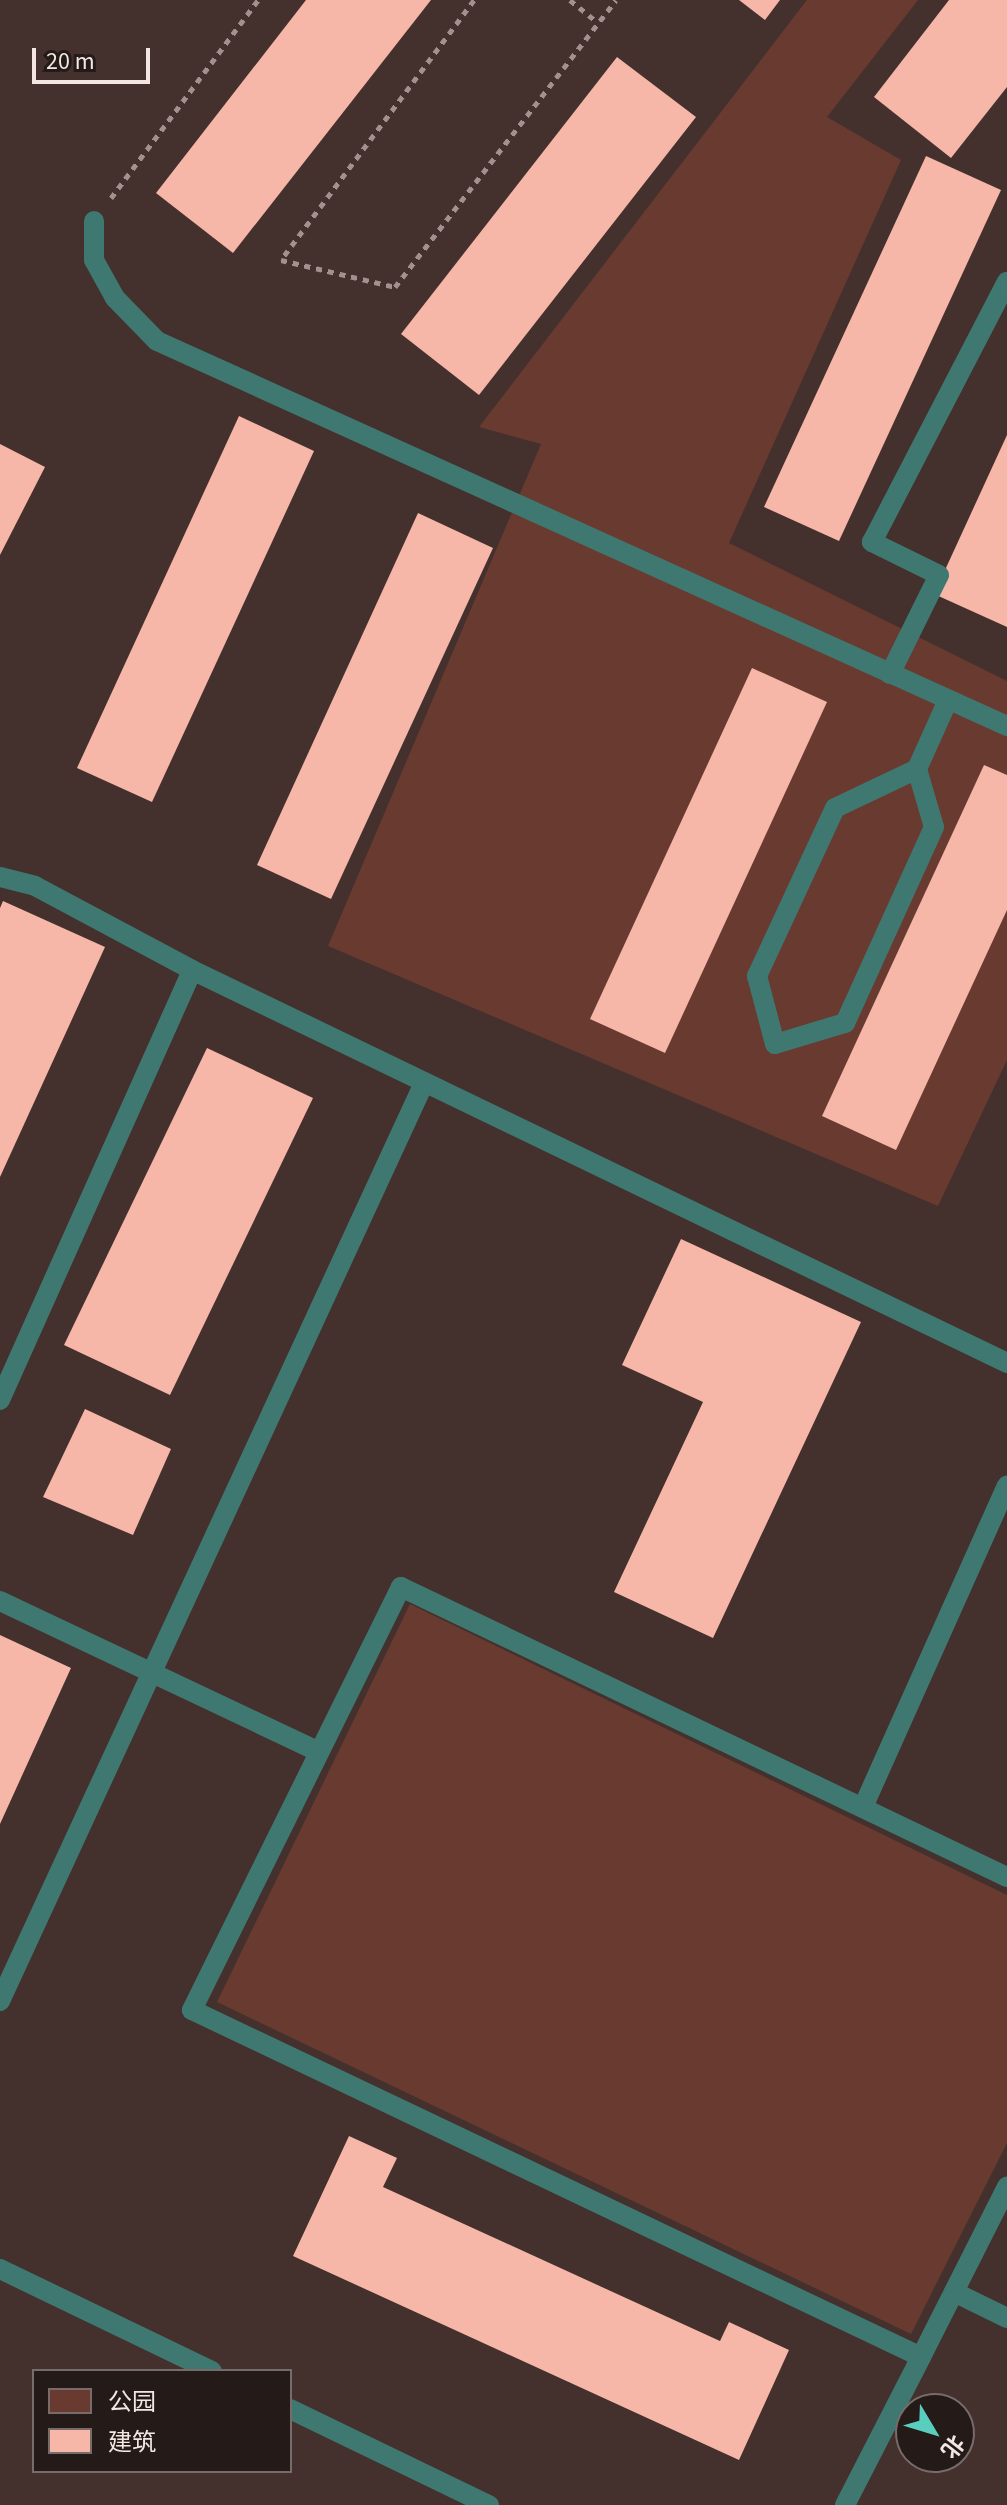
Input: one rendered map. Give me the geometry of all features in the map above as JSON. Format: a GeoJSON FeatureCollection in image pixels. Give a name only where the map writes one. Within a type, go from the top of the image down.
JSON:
{"type":"FeatureCollection","features":[{"type":"Feature","properties":{"kind":"lane"},"geometry":{"type":"LineString","coordinates":[[94,221],[94,260],[115,298],[157,341],[1007,726]]}},
{"type":"Feature","properties":{"kind":"lane"},"geometry":{"type":"LineString","coordinates":[[890,674],[939,575],[872,542],[1007,282]]}},
{"type":"Feature","properties":{"kind":"lane"},"geometry":{"type":"LineString","coordinates":[[917,769],[934,827],[845,1023],[775,1044],[757,976],[835,808],[917,769],[948,700]]}},
{"type":"Feature","properties":{"kind":"lane"},"geometry":{"type":"LineString","coordinates":[[0,877],[35,886],[192,970],[1007,1363]]}},
{"type":"Feature","properties":{"kind":"lane"},"geometry":{"type":"LineString","coordinates":[[0,1400],[192,970]]}},
{"type":"Feature","properties":{"kind":"lane"},"geometry":{"type":"LineString","coordinates":[[0,2001],[424,1083]]}},
{"type":"Feature","properties":{"kind":"lane"},"geometry":{"type":"LineString","coordinates":[[864,1805],[1007,1486]]}},
{"type":"Feature","properties":{"kind":"lane"},"geometry":{"type":"LineString","coordinates":[[921,2357],[192,2010],[401,1587],[864,1805],[1007,1877]]}},
{"type":"Feature","properties":{"kind":"lane"},"geometry":{"type":"LineString","coordinates":[[0,1601],[319,1752]]}},
{"type":"Feature","properties":{"kind":"lane"},"geometry":{"type":"LineString","coordinates":[[845,2505],[1007,2187]]}},
{"type":"Feature","properties":{"kind":"lane"},"geometry":{"type":"LineString","coordinates":[[0,2269],[208,2369]]}},
{"type":"Feature","properties":{"kind":"lane"},"geometry":{"type":"LineString","coordinates":[[954,2292],[1007,2318]]}},
{"type":"Feature","properties":{"kind":"lane"},"geometry":{"type":"LineString","coordinates":[[292,2410],[489,2505]]}},
{"type":"Feature","properties":{"kind":"path"},"geometry":{"type":"LineString","coordinates":[[94,221],[258,0]]}},
{"type":"Feature","properties":{"kind":"path"},"geometry":{"type":"LineString","coordinates":[[474,0],[281,260],[395,287],[616,0]]}},
{"type":"Feature","properties":{"kind":"path"},"geometry":{"type":"LineString","coordinates":[[570,0],[598,23]]}},
{"type":"Feature","properties":{"kind":"green space"},"geometry":{"type":"Polygon","coordinates":[[[807,0],[918,0],[827,117],[901,160],[729,543],[1007,681],[1007,1060],[938,1206],[328,946],[541,444],[479,427],[807,0]]]}},
{"type":"Feature","properties":{"kind":"green space"},"geometry":{"type":"Polygon","coordinates":[[[410,1604],[1007,1895],[1007,2143],[911,2334],[217,2002],[410,1604]]]}},
{"type":"Feature","properties":{"kind":"building"},"geometry":{"type":"Polygon","coordinates":[[[306,0],[431,0],[233,253],[156,193],[306,0]]]}},
{"type":"Feature","properties":{"kind":"building"},"geometry":{"type":"Polygon","coordinates":[[[739,0],[780,0],[765,20],[739,0]]]}},
{"type":"Feature","properties":{"kind":"building"},"geometry":{"type":"Polygon","coordinates":[[[949,0],[1007,0],[1007,87],[951,158],[874,97],[949,0]]]}},
{"type":"Feature","properties":{"kind":"building"},"geometry":{"type":"Polygon","coordinates":[[[617,57],[696,117],[479,395],[401,334],[617,57]]]}},
{"type":"Feature","properties":{"kind":"building"},"geometry":{"type":"Polygon","coordinates":[[[926,156],[1001,190],[839,541],[764,507],[926,156]]]}},
{"type":"Feature","properties":{"kind":"building"},"geometry":{"type":"Polygon","coordinates":[[[239,416],[314,451],[152,802],[77,768],[239,416]]]}},
{"type":"Feature","properties":{"kind":"building"},"geometry":{"type":"Polygon","coordinates":[[[1007,435],[1007,627],[934,594],[1007,435]]]}},
{"type":"Feature","properties":{"kind":"building"},"geometry":{"type":"Polygon","coordinates":[[[0,444],[45,467],[0,555],[0,444]]]}},
{"type":"Feature","properties":{"kind":"building"},"geometry":{"type":"Polygon","coordinates":[[[418,513],[493,548],[331,899],[257,865],[418,513]]]}},
{"type":"Feature","properties":{"kind":"building"},"geometry":{"type":"Polygon","coordinates":[[[752,668],[827,702],[665,1053],[590,1019],[752,668]]]}},
{"type":"Feature","properties":{"kind":"building"},"geometry":{"type":"Polygon","coordinates":[[[984,765],[1007,775],[1007,910],[896,1150],[822,1116],[984,765]]]}},
{"type":"Feature","properties":{"kind":"building"},"geometry":{"type":"Polygon","coordinates":[[[3,901],[105,947],[0,1177],[0,908],[3,901]]]}},
{"type":"Feature","properties":{"kind":"building"},"geometry":{"type":"Polygon","coordinates":[[[207,1048],[313,1098],[170,1395],[64,1345],[207,1048]]]}},
{"type":"Feature","properties":{"kind":"building"},"geometry":{"type":"Polygon","coordinates":[[[681,1239],[861,1322],[713,1638],[614,1592],[703,1402],[622,1365],[681,1239]]]}},
{"type":"Feature","properties":{"kind":"building"},"geometry":{"type":"Polygon","coordinates":[[[85,1409],[171,1449],[133,1535],[43,1497],[85,1409]]]}},
{"type":"Feature","properties":{"kind":"building"},"geometry":{"type":"Polygon","coordinates":[[[0,1635],[71,1668],[0,1824],[0,1635]]]}},
{"type":"Feature","properties":{"kind":"building"},"geometry":{"type":"Polygon","coordinates":[[[349,2136],[397,2158],[383,2187],[720,2341],[729,2322],[789,2350],[739,2460],[293,2256],[349,2136]]]}}]}
